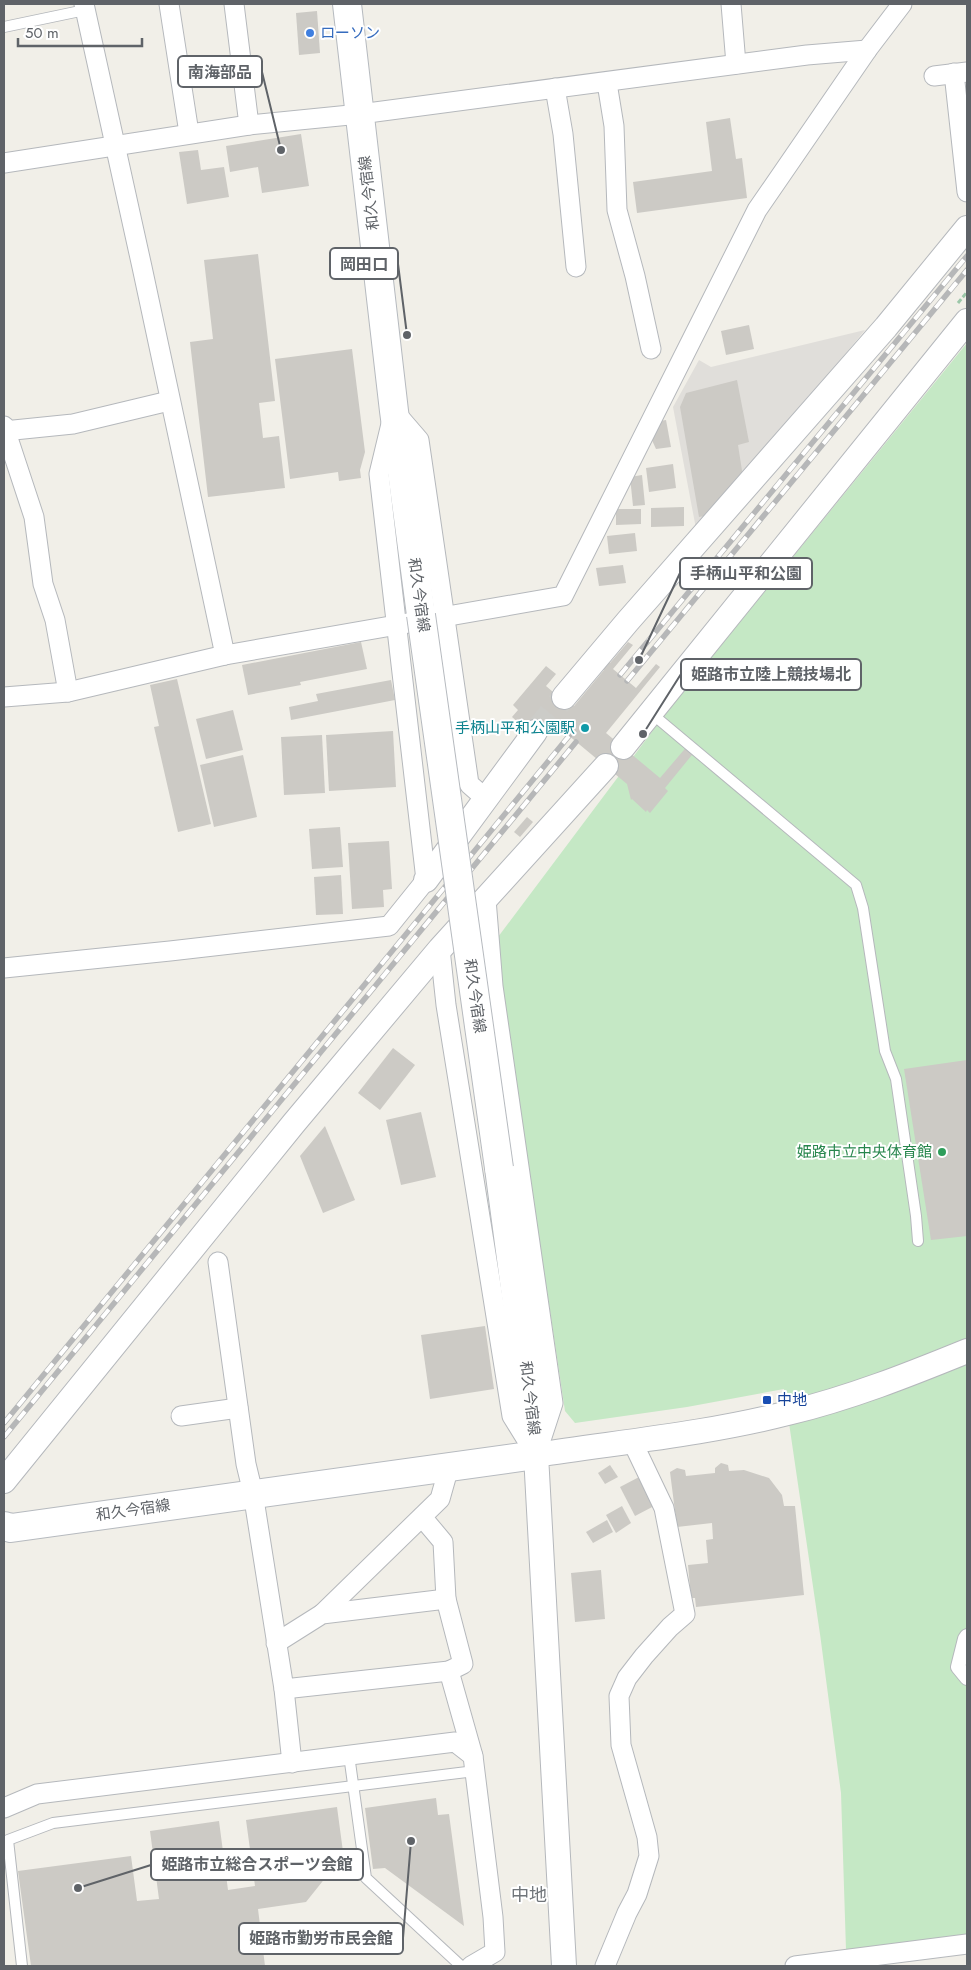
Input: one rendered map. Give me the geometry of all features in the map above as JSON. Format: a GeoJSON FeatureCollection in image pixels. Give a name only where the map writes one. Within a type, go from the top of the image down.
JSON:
{"type":"FeatureCollection","features":[{"type":"Feature","properties":{"kind":"main road","name":"和久今宿線"},"geometry":{"type":"LineString","coordinates":[[4,1526],[11,1528],[536,1455],[499,1168],[433,616],[394,411],[347,4]]}},
{"type":"Feature","properties":{"kind":"street"},"geometry":{"type":"LineString","coordinates":[[169,4],[189,133]]}},
{"type":"Feature","properties":{"kind":"street"},"geometry":{"type":"LineString","coordinates":[[234,4],[248,124]]}},
{"type":"Feature","properties":{"kind":"street"},"geometry":{"type":"LineString","coordinates":[[731,4],[736,64]]}},
{"type":"Feature","properties":{"kind":"street"},"geometry":{"type":"LineString","coordinates":[[4,697],[68,692],[225,656],[396,625],[433,616],[563,596],[757,210],[867,50],[902,4]]}},
{"type":"Feature","properties":{"kind":"street"},"geometry":{"type":"LineString","coordinates":[[84,7],[225,656]]}},
{"type":"Feature","properties":{"kind":"street"},"geometry":{"type":"LineString","coordinates":[[4,162],[248,124],[360,114],[807,55],[867,50]]}},
{"type":"Feature","properties":{"kind":"street"},"geometry":{"type":"LineString","coordinates":[[934,76],[961,73],[967,192]]}},
{"type":"Feature","properties":{"kind":"street"},"geometry":{"type":"LineString","coordinates":[[606,83],[614,126],[617,210],[635,276],[651,350]]}},
{"type":"Feature","properties":{"kind":"street"},"geometry":{"type":"LineString","coordinates":[[555,88],[563,134],[576,267]]}},
{"type":"Feature","properties":{"kind":"street"},"geometry":{"type":"LineString","coordinates":[[564,697],[628,621],[886,327],[967,228]]}},
{"type":"Feature","properties":{"kind":"street"},"geometry":{"type":"LineString","coordinates":[[623,747],[655,716],[967,321]]}},
{"type":"Feature","properties":{"kind":"street"},"geometry":{"type":"LineString","coordinates":[[68,692],[55,620],[43,584],[34,517],[4,429],[72,424],[169,401]]}},
{"type":"Feature","properties":{"kind":"street"},"geometry":{"type":"LineString","coordinates":[[394,411],[379,474],[426,880]]}},
{"type":"Feature","properties":{"kind":"street"},"geometry":{"type":"LineString","coordinates":[[433,616],[469,784],[485,798]]}},
{"type":"Feature","properties":{"kind":"street"},"geometry":{"type":"LineString","coordinates":[[4,968],[175,951],[389,926],[426,880],[535,732]]}},
{"type":"Feature","properties":{"kind":"street"},"geometry":{"type":"LineString","coordinates":[[4,1481],[294,1123],[440,949],[606,766]]}},
{"type":"Feature","properties":{"kind":"street"},"geometry":{"type":"LineString","coordinates":[[486,899],[493,986],[553,1402],[536,1455],[564,1966]]}},
{"type":"Feature","properties":{"kind":"street"},"geometry":{"type":"LineString","coordinates":[[440,949],[448,1014],[512,1416],[536,1455]]}},
{"type":"Feature","properties":{"kind":"street"},"geometry":{"type":"LineString","coordinates":[[218,1262],[246,1464],[253,1493],[284,1689],[292,1763]]}},
{"type":"Feature","properties":{"kind":"street"},"geometry":{"type":"LineString","coordinates":[[536,1455],[730,1426],[817,1406],[882,1385],[967,1351]]}},
{"type":"Feature","properties":{"kind":"street"},"geometry":{"type":"LineString","coordinates":[[181,1416],[238,1408]]}},
{"type":"Feature","properties":{"kind":"street"},"geometry":{"type":"LineString","coordinates":[[605,1966],[637,1894],[649,1856],[647,1837],[621,1745],[619,1696],[627,1678],[644,1656],[670,1627],[685,1614],[664,1508],[632,1441]]}},
{"type":"Feature","properties":{"kind":"street"},"geometry":{"type":"LineString","coordinates":[[276,1643],[322,1614],[440,1500],[450,1467]]}},
{"type":"Feature","properties":{"kind":"street"},"geometry":{"type":"LineString","coordinates":[[284,1689],[449,1671],[463,1664],[446,1599],[442,1542],[422,1517]]}},
{"type":"Feature","properties":{"kind":"street"},"geometry":{"type":"LineString","coordinates":[[322,1614],[446,1599]]}},
{"type":"Feature","properties":{"kind":"street"},"geometry":{"type":"LineString","coordinates":[[967,1636],[964,1639],[958,1666],[967,1678]]}},
{"type":"Feature","properties":{"kind":"street"},"geometry":{"type":"LineString","coordinates":[[449,1671],[474,1764],[493,1917],[495,1952],[471,1966]]}},
{"type":"Feature","properties":{"kind":"street"},"geometry":{"type":"LineString","coordinates":[[4,1808],[37,1794],[454,1742],[474,1764]]}},
{"type":"Feature","properties":{"kind":"street"},"geometry":{"type":"LineString","coordinates":[[795,1966],[844,1963],[967,1944]]}},
{"type":"Feature","properties":{"kind":"lane"},"geometry":{"type":"LineString","coordinates":[[4,27],[84,7]]}},
{"type":"Feature","properties":{"kind":"lane"},"geometry":{"type":"LineString","coordinates":[[655,716],[856,885],[863,908],[884,1051],[896,1079],[918,1241]]}},
{"type":"Feature","properties":{"kind":"lane"},"geometry":{"type":"LineString","coordinates":[[349,1755],[366,1878],[461,1966]]}},
{"type":"Feature","properties":{"kind":"lane"},"geometry":{"type":"LineString","coordinates":[[22,1966],[8,1840],[53,1823],[353,1786],[474,1764]]}},
{"type":"Feature","properties":{"kind":"shaded area"},"geometry":{"type":"Polygon","coordinates":[[[865,330],[697,534],[673,407],[699,360],[711,367],[865,330]]]}},
{"type":"Feature","properties":{"kind":"green space"},"geometry":{"type":"Polygon","coordinates":[[[967,343],[967,1935],[846,1950],[841,1793],[784,1389],[687,1407],[575,1423],[565,1411],[496,951],[498,937],[666,713],[967,343]]]}},
{"type":"Feature","properties":{"kind":"building"},"geometry":{"type":"Polygon","coordinates":[[[317,11],[320,53],[299,55],[296,13],[317,11]]]}},
{"type":"Feature","properties":{"kind":"building"},"geometry":{"type":"Polygon","coordinates":[[[730,118],[736,159],[742,158],[747,198],[637,213],[633,182],[712,171],[706,122],[730,118]]]}},
{"type":"Feature","properties":{"kind":"building"},"geometry":{"type":"Polygon","coordinates":[[[301,134],[309,186],[262,193],[258,167],[230,172],[226,146],[301,134]]]}},
{"type":"Feature","properties":{"kind":"building"},"geometry":{"type":"Polygon","coordinates":[[[198,150],[201,170],[224,167],[229,197],[187,204],[179,152],[198,150]]]}},
{"type":"Feature","properties":{"kind":"building"},"geometry":{"type":"Polygon","coordinates":[[[258,254],[275,401],[259,403],[263,438],[279,436],[285,488],[208,497],[190,342],[213,339],[204,260],[258,254]]]}},
{"type":"Feature","properties":{"kind":"building"},"geometry":{"type":"Polygon","coordinates":[[[749,325],[754,349],[726,355],[721,331],[749,325]]]}},
{"type":"Feature","properties":{"kind":"building"},"geometry":{"type":"Polygon","coordinates":[[[352,349],[365,452],[360,470],[361,478],[339,481],[338,472],[290,479],[275,359],[352,349]]]}},
{"type":"Feature","properties":{"kind":"building"},"geometry":{"type":"Polygon","coordinates":[[[737,380],[749,442],[738,445],[743,477],[710,515],[699,517],[680,407],[686,393],[737,380]]]}},
{"type":"Feature","properties":{"kind":"building"},"geometry":{"type":"Polygon","coordinates":[[[666,420],[671,447],[656,449],[651,438],[660,421],[666,420]]]}},
{"type":"Feature","properties":{"kind":"building"},"geometry":{"type":"Polygon","coordinates":[[[673,464],[676,488],[649,492],[646,468],[673,464]]]}},
{"type":"Feature","properties":{"kind":"building"},"geometry":{"type":"Polygon","coordinates":[[[642,475],[645,505],[633,506],[630,477],[642,475]]]}},
{"type":"Feature","properties":{"kind":"building"},"geometry":{"type":"Polygon","coordinates":[[[684,507],[684,526],[651,527],[651,508],[684,507]]]}},
{"type":"Feature","properties":{"kind":"building"},"geometry":{"type":"Polygon","coordinates":[[[616,509],[641,509],[641,524],[616,525],[616,509]]]}},
{"type":"Feature","properties":{"kind":"building"},"geometry":{"type":"Polygon","coordinates":[[[635,533],[637,551],[609,554],[607,536],[635,533]]]}},
{"type":"Feature","properties":{"kind":"building"},"geometry":{"type":"Polygon","coordinates":[[[623,565],[626,583],[599,586],[596,568],[623,565]]]}},
{"type":"Feature","properties":{"kind":"building"},"geometry":{"type":"Polygon","coordinates":[[[361,642],[367,669],[300,682],[301,685],[248,695],[242,665],[361,642]]]}},
{"type":"Feature","properties":{"kind":"building","name":"手柄山平和公園駅"},"geometry":{"type":"Polygon","coordinates":[[[628,642],[633,645],[613,669],[636,688],[656,664],[660,667],[606,733],[660,778],[689,744],[696,750],[665,788],[668,791],[650,813],[631,800],[627,784],[550,720],[539,732],[528,733],[512,717],[518,710],[513,705],[546,666],[556,674],[546,686],[553,692],[555,690],[574,706],[604,670],[602,668],[608,661],[610,663],[628,642]]]}},
{"type":"Feature","properties":{"kind":"building"},"geometry":{"type":"Polygon","coordinates":[[[177,679],[211,824],[178,832],[154,727],[159,726],[150,685],[177,679]]]}},
{"type":"Feature","properties":{"kind":"building"},"geometry":{"type":"Polygon","coordinates":[[[391,680],[395,700],[291,720],[289,707],[318,701],[316,694],[391,680]]]}},
{"type":"Feature","properties":{"kind":"building"},"geometry":{"type":"Polygon","coordinates":[[[233,710],[243,750],[206,759],[196,719],[233,710]]]}},
{"type":"Feature","properties":{"kind":"building"},"geometry":{"type":"Polygon","coordinates":[[[393,731],[396,787],[329,791],[326,735],[393,731]]]}},
{"type":"Feature","properties":{"kind":"building"},"geometry":{"type":"Polygon","coordinates":[[[322,735],[325,793],[284,795],[281,737],[322,735]]]}},
{"type":"Feature","properties":{"kind":"building"},"geometry":{"type":"Polygon","coordinates":[[[243,755],[257,817],[214,827],[200,765],[243,755]]]}},
{"type":"Feature","properties":{"kind":"building"},"geometry":{"type":"Polygon","coordinates":[[[527,817],[533,822],[520,837],[514,832],[527,817]]]}},
{"type":"Feature","properties":{"kind":"building"},"geometry":{"type":"Polygon","coordinates":[[[340,827],[343,867],[312,869],[309,829],[340,827]]]}},
{"type":"Feature","properties":{"kind":"building"},"geometry":{"type":"Polygon","coordinates":[[[389,841],[392,889],[383,890],[384,907],[352,909],[348,843],[389,841]]]}},
{"type":"Feature","properties":{"kind":"building"},"geometry":{"type":"Polygon","coordinates":[[[341,875],[343,914],[316,915],[314,877],[341,875]]]}},
{"type":"Feature","properties":{"kind":"building"},"geometry":{"type":"Polygon","coordinates":[[[393,1048],[415,1065],[380,1110],[358,1093],[393,1048]]]}},
{"type":"Feature","properties":{"kind":"building","name":"姫路市立中央体育館"},"geometry":{"type":"Polygon","coordinates":[[[967,1060],[967,1236],[931,1240],[904,1069],[967,1060]]]}},
{"type":"Feature","properties":{"kind":"building"},"geometry":{"type":"Polygon","coordinates":[[[421,1112],[436,1177],[401,1185],[386,1120],[421,1112]]]}},
{"type":"Feature","properties":{"kind":"building"},"geometry":{"type":"Polygon","coordinates":[[[325,1126],[355,1200],[323,1213],[300,1156],[325,1126]]]}},
{"type":"Feature","properties":{"kind":"building"},"geometry":{"type":"Polygon","coordinates":[[[485,1326],[494,1389],[430,1399],[421,1335],[485,1326]]]}},
{"type":"Feature","properties":{"kind":"building"},"geometry":{"type":"Polygon","coordinates":[[[721,1463],[728,1465],[729,1471],[744,1470],[769,1478],[782,1495],[784,1506],[795,1506],[804,1595],[696,1607],[695,1598],[691,1598],[688,1565],[708,1563],[706,1540],[713,1539],[712,1523],[677,1527],[670,1472],[677,1468],[685,1470],[686,1476],[715,1473],[715,1468],[721,1463]]]}},
{"type":"Feature","properties":{"kind":"building"},"geometry":{"type":"Polygon","coordinates":[[[610,1465],[618,1477],[605,1484],[598,1473],[610,1465]]]}},
{"type":"Feature","properties":{"kind":"building"},"geometry":{"type":"Polygon","coordinates":[[[641,1476],[656,1505],[635,1516],[620,1487],[641,1476]]]}},
{"type":"Feature","properties":{"kind":"building"},"geometry":{"type":"Polygon","coordinates":[[[622,1506],[631,1523],[616,1533],[606,1515],[622,1506]]]}},
{"type":"Feature","properties":{"kind":"building"},"geometry":{"type":"Polygon","coordinates":[[[607,1520],[613,1532],[593,1543],[586,1532],[607,1520]]]}},
{"type":"Feature","properties":{"kind":"building"},"geometry":{"type":"Polygon","coordinates":[[[601,1570],[605,1619],[575,1622],[571,1573],[601,1570]]]}},
{"type":"Feature","properties":{"kind":"building"},"geometry":{"type":"Polygon","coordinates":[[[436,1798],[438,1815],[449,1814],[464,1926],[385,1868],[373,1869],[365,1808],[436,1798]]]}},
{"type":"Feature","properties":{"kind":"building"},"geometry":{"type":"Polygon","coordinates":[[[337,1807],[346,1874],[326,1877],[306,1902],[258,1909],[265,1966],[31,1966],[18,1871],[131,1856],[137,1901],[159,1899],[150,1831],[219,1821],[228,1890],[255,1886],[246,1820],[337,1807]]]}},
{"type":"Feature","properties":{"kind":"tunnel"},"geometry":{"type":"LineString","coordinates":[[535,732],[564,697]]}},
{"type":"Feature","properties":{"kind":"railway"},"geometry":{"type":"LineString","coordinates":[[620,675],[967,256]]}},
{"type":"Feature","properties":{"kind":"railway"},"geometry":{"type":"LineString","coordinates":[[627,681],[967,270]]}},
{"type":"Feature","properties":{"kind":"railway"},"geometry":{"type":"LineString","coordinates":[[4,1423],[569,736]]}},
{"type":"Feature","properties":{"kind":"railway"},"geometry":{"type":"LineString","coordinates":[[4,1437],[576,742]]}},
{"type":"Feature","properties":{"kind":"place","name":"ローソン"},"geometry":{"type":"Point","coordinates":[310,33]}},
{"type":"Feature","properties":{"kind":"place","name":"南海部品"},"geometry":{"type":"Point","coordinates":[281,150]}},
{"type":"Feature","properties":{"kind":"place","name":"岡田口"},"geometry":{"type":"Point","coordinates":[407,335]}},
{"type":"Feature","properties":{"kind":"place","name":"手柄山平和公園"},"geometry":{"type":"Point","coordinates":[639,660]}},
{"type":"Feature","properties":{"kind":"place","name":"手柄山平和公園駅"},"geometry":{"type":"Point","coordinates":[585,728]}},
{"type":"Feature","properties":{"kind":"place","name":"姫路市立陸上競技場北"},"geometry":{"type":"Point","coordinates":[643,734]}},
{"type":"Feature","properties":{"kind":"place","name":"姫路市立中央体育館"},"geometry":{"type":"Point","coordinates":[942,1152]}},
{"type":"Feature","properties":{"kind":"place","name":"中地"},"geometry":{"type":"Point","coordinates":[767,1400]}},
{"type":"Feature","properties":{"kind":"place","name":"姫路市勤労市民会館"},"geometry":{"type":"Point","coordinates":[411,1841]}},
{"type":"Feature","properties":{"kind":"place","name":"姫路市立総合スポーツ会館"},"geometry":{"type":"Point","coordinates":[78,1888]}},
{"type":"Feature","properties":{"kind":"district","name":"中地"},"geometry":{"type":"Point","coordinates":[529,1895]}}]}
